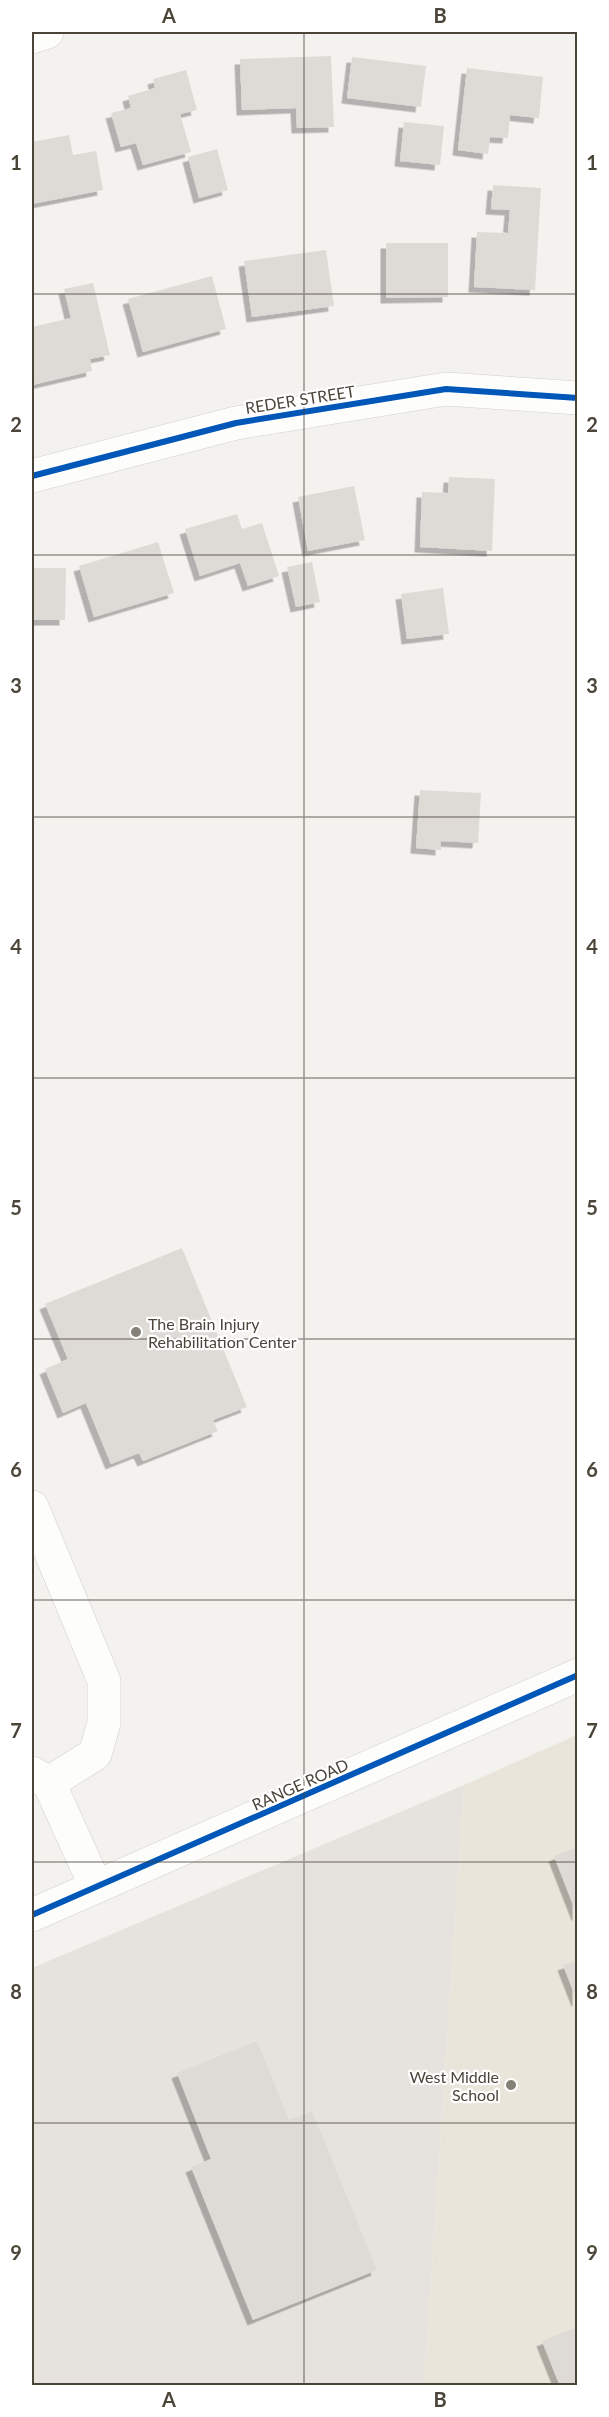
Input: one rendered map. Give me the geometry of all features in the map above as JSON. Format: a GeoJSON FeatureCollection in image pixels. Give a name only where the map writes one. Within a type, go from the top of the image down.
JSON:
{"type":"FeatureCollection","features":[{"type":"Feature","properties":{"kind":"street"},"geometry":{"type":"LineString","coordinates":[[32,37],[47,32]]}},
{"type":"Feature","properties":{"kind":"street","name":"REDER STREET"},"geometry":{"type":"LineString","coordinates":[[32,476],[236,423],[446,389],[578,398]]}},
{"type":"Feature","properties":{"kind":"street"},"geometry":{"type":"LineString","coordinates":[[32,1507],[104,1681],[104,1723],[95,1754],[40,1778],[96,1887]]}},
{"type":"Feature","properties":{"kind":"street","name":"RANGE ROAD"},"geometry":{"type":"LineString","coordinates":[[32,1915],[578,1675]]}},
{"type":"Feature","properties":{"kind":"shaded area","name":"West Middle School"},"geometry":{"type":"Polygon","coordinates":[[[577,1735],[577,2385],[424,2386],[464,1785],[577,1735]]]}},
{"type":"Feature","properties":{"kind":"shaded area"},"geometry":{"type":"Polygon","coordinates":[[[464,1785],[424,2385],[32,2386],[32,1968],[464,1785]]]}},
{"type":"Feature","properties":{"kind":"building"},"geometry":{"type":"Polygon","coordinates":[[[331,56],[334,127],[297,128],[296,108],[242,110],[240,59],[331,56]]]}},
{"type":"Feature","properties":{"kind":"building"},"geometry":{"type":"Polygon","coordinates":[[[352,57],[426,66],[421,107],[347,98],[352,57]]]}},
{"type":"Feature","properties":{"kind":"building"},"geometry":{"type":"Polygon","coordinates":[[[467,68],[543,77],[539,118],[510,115],[508,138],[490,137],[488,154],[458,150],[467,68]]]}},
{"type":"Feature","properties":{"kind":"building"},"geometry":{"type":"Polygon","coordinates":[[[186,70],[197,110],[180,114],[191,152],[143,165],[136,143],[121,147],[111,113],[131,108],[128,96],[155,88],[153,79],[186,70]]]}},
{"type":"Feature","properties":{"kind":"building"},"geometry":{"type":"Polygon","coordinates":[[[404,122],[444,126],[440,165],[400,161],[404,122]]]}},
{"type":"Feature","properties":{"kind":"building"},"geometry":{"type":"Polygon","coordinates":[[[69,135],[73,155],[96,151],[103,190],[32,204],[32,142],[69,135]]]}},
{"type":"Feature","properties":{"kind":"building"},"geometry":{"type":"Polygon","coordinates":[[[217,149],[228,190],[199,198],[188,157],[217,149]]]}},
{"type":"Feature","properties":{"kind":"building"},"geometry":{"type":"Polygon","coordinates":[[[493,185],[541,188],[535,290],[474,287],[477,232],[508,233],[510,210],[491,209],[493,185]]]}},
{"type":"Feature","properties":{"kind":"building"},"geometry":{"type":"Polygon","coordinates":[[[386,243],[448,243],[448,297],[386,298],[386,243]]]}},
{"type":"Feature","properties":{"kind":"building"},"geometry":{"type":"Polygon","coordinates":[[[326,250],[334,306],[252,317],[244,261],[326,250]]]}},
{"type":"Feature","properties":{"kind":"building"},"geometry":{"type":"Polygon","coordinates":[[[212,276],[226,329],[143,352],[128,299],[212,276]]]}},
{"type":"Feature","properties":{"kind":"building"},"geometry":{"type":"Polygon","coordinates":[[[93,283],[110,355],[90,359],[92,371],[32,385],[32,327],[71,318],[64,289],[93,283]]]}},
{"type":"Feature","properties":{"kind":"building"},"geometry":{"type":"Polygon","coordinates":[[[449,477],[495,479],[492,551],[420,547],[422,492],[448,493],[449,477]]]}},
{"type":"Feature","properties":{"kind":"building"},"geometry":{"type":"Polygon","coordinates":[[[354,486],[365,540],[308,551],[298,497],[354,486]]]}},
{"type":"Feature","properties":{"kind":"building"},"geometry":{"type":"Polygon","coordinates":[[[237,514],[242,529],[262,523],[279,576],[248,586],[240,563],[200,576],[185,529],[237,514]]]}},
{"type":"Feature","properties":{"kind":"building"},"geometry":{"type":"Polygon","coordinates":[[[158,542],[174,593],[94,617],[79,566],[158,542]]]}},
{"type":"Feature","properties":{"kind":"building"},"geometry":{"type":"Polygon","coordinates":[[[312,562],[320,602],[296,607],[287,567],[312,562]]]}},
{"type":"Feature","properties":{"kind":"building"},"geometry":{"type":"Polygon","coordinates":[[[32,568],[66,568],[65,620],[34,620],[34,646],[32,646],[32,568]]]}},
{"type":"Feature","properties":{"kind":"building"},"geometry":{"type":"Polygon","coordinates":[[[443,588],[449,634],[407,639],[401,594],[443,588]]]}},
{"type":"Feature","properties":{"kind":"building"},"geometry":{"type":"Polygon","coordinates":[[[420,790],[481,793],[478,843],[441,841],[441,850],[416,848],[420,790]]]}},
{"type":"Feature","properties":{"kind":"building","name":"The Brain Injury Rehabilitation Center"},"geometry":{"type":"Polygon","coordinates":[[[182,1248],[247,1407],[213,1420],[218,1431],[143,1461],[139,1453],[111,1464],[86,1403],[63,1413],[45,1369],[68,1359],[45,1304],[182,1248]]]}},
{"type":"Feature","properties":{"kind":"building"},"geometry":{"type":"Polygon","coordinates":[[[578,1847],[578,1915],[577,1915],[554,1856],[578,1847]]]}},
{"type":"Feature","properties":{"kind":"building"},"geometry":{"type":"Polygon","coordinates":[[[578,1960],[578,2001],[577,2001],[563,1965],[578,1960]]]}},
{"type":"Feature","properties":{"kind":"building"},"geometry":{"type":"Polygon","coordinates":[[[257,2041],[289,2120],[312,2111],[377,2270],[253,2320],[191,2167],[211,2159],[177,2073],[257,2041]]]}},
{"type":"Feature","properties":{"kind":"building"},"geometry":{"type":"Polygon","coordinates":[[[578,2327],[578,2386],[560,2386],[542,2341],[578,2327]]]}},
{"type":"Feature","properties":{"kind":"cycle path"},"geometry":{"type":"LineString","coordinates":[[32,476],[236,423],[446,389],[578,398]]}},
{"type":"Feature","properties":{"kind":"cycle path"},"geometry":{"type":"LineString","coordinates":[[32,1915],[578,1675]]}},
{"type":"Feature","properties":{"kind":"place","name":"The Brain Injury Rehabilitation Center"},"geometry":{"type":"Point","coordinates":[136,1332]}},
{"type":"Feature","properties":{"kind":"place","name":"West Middle School"},"geometry":{"type":"Point","coordinates":[511,2085]}}]}
